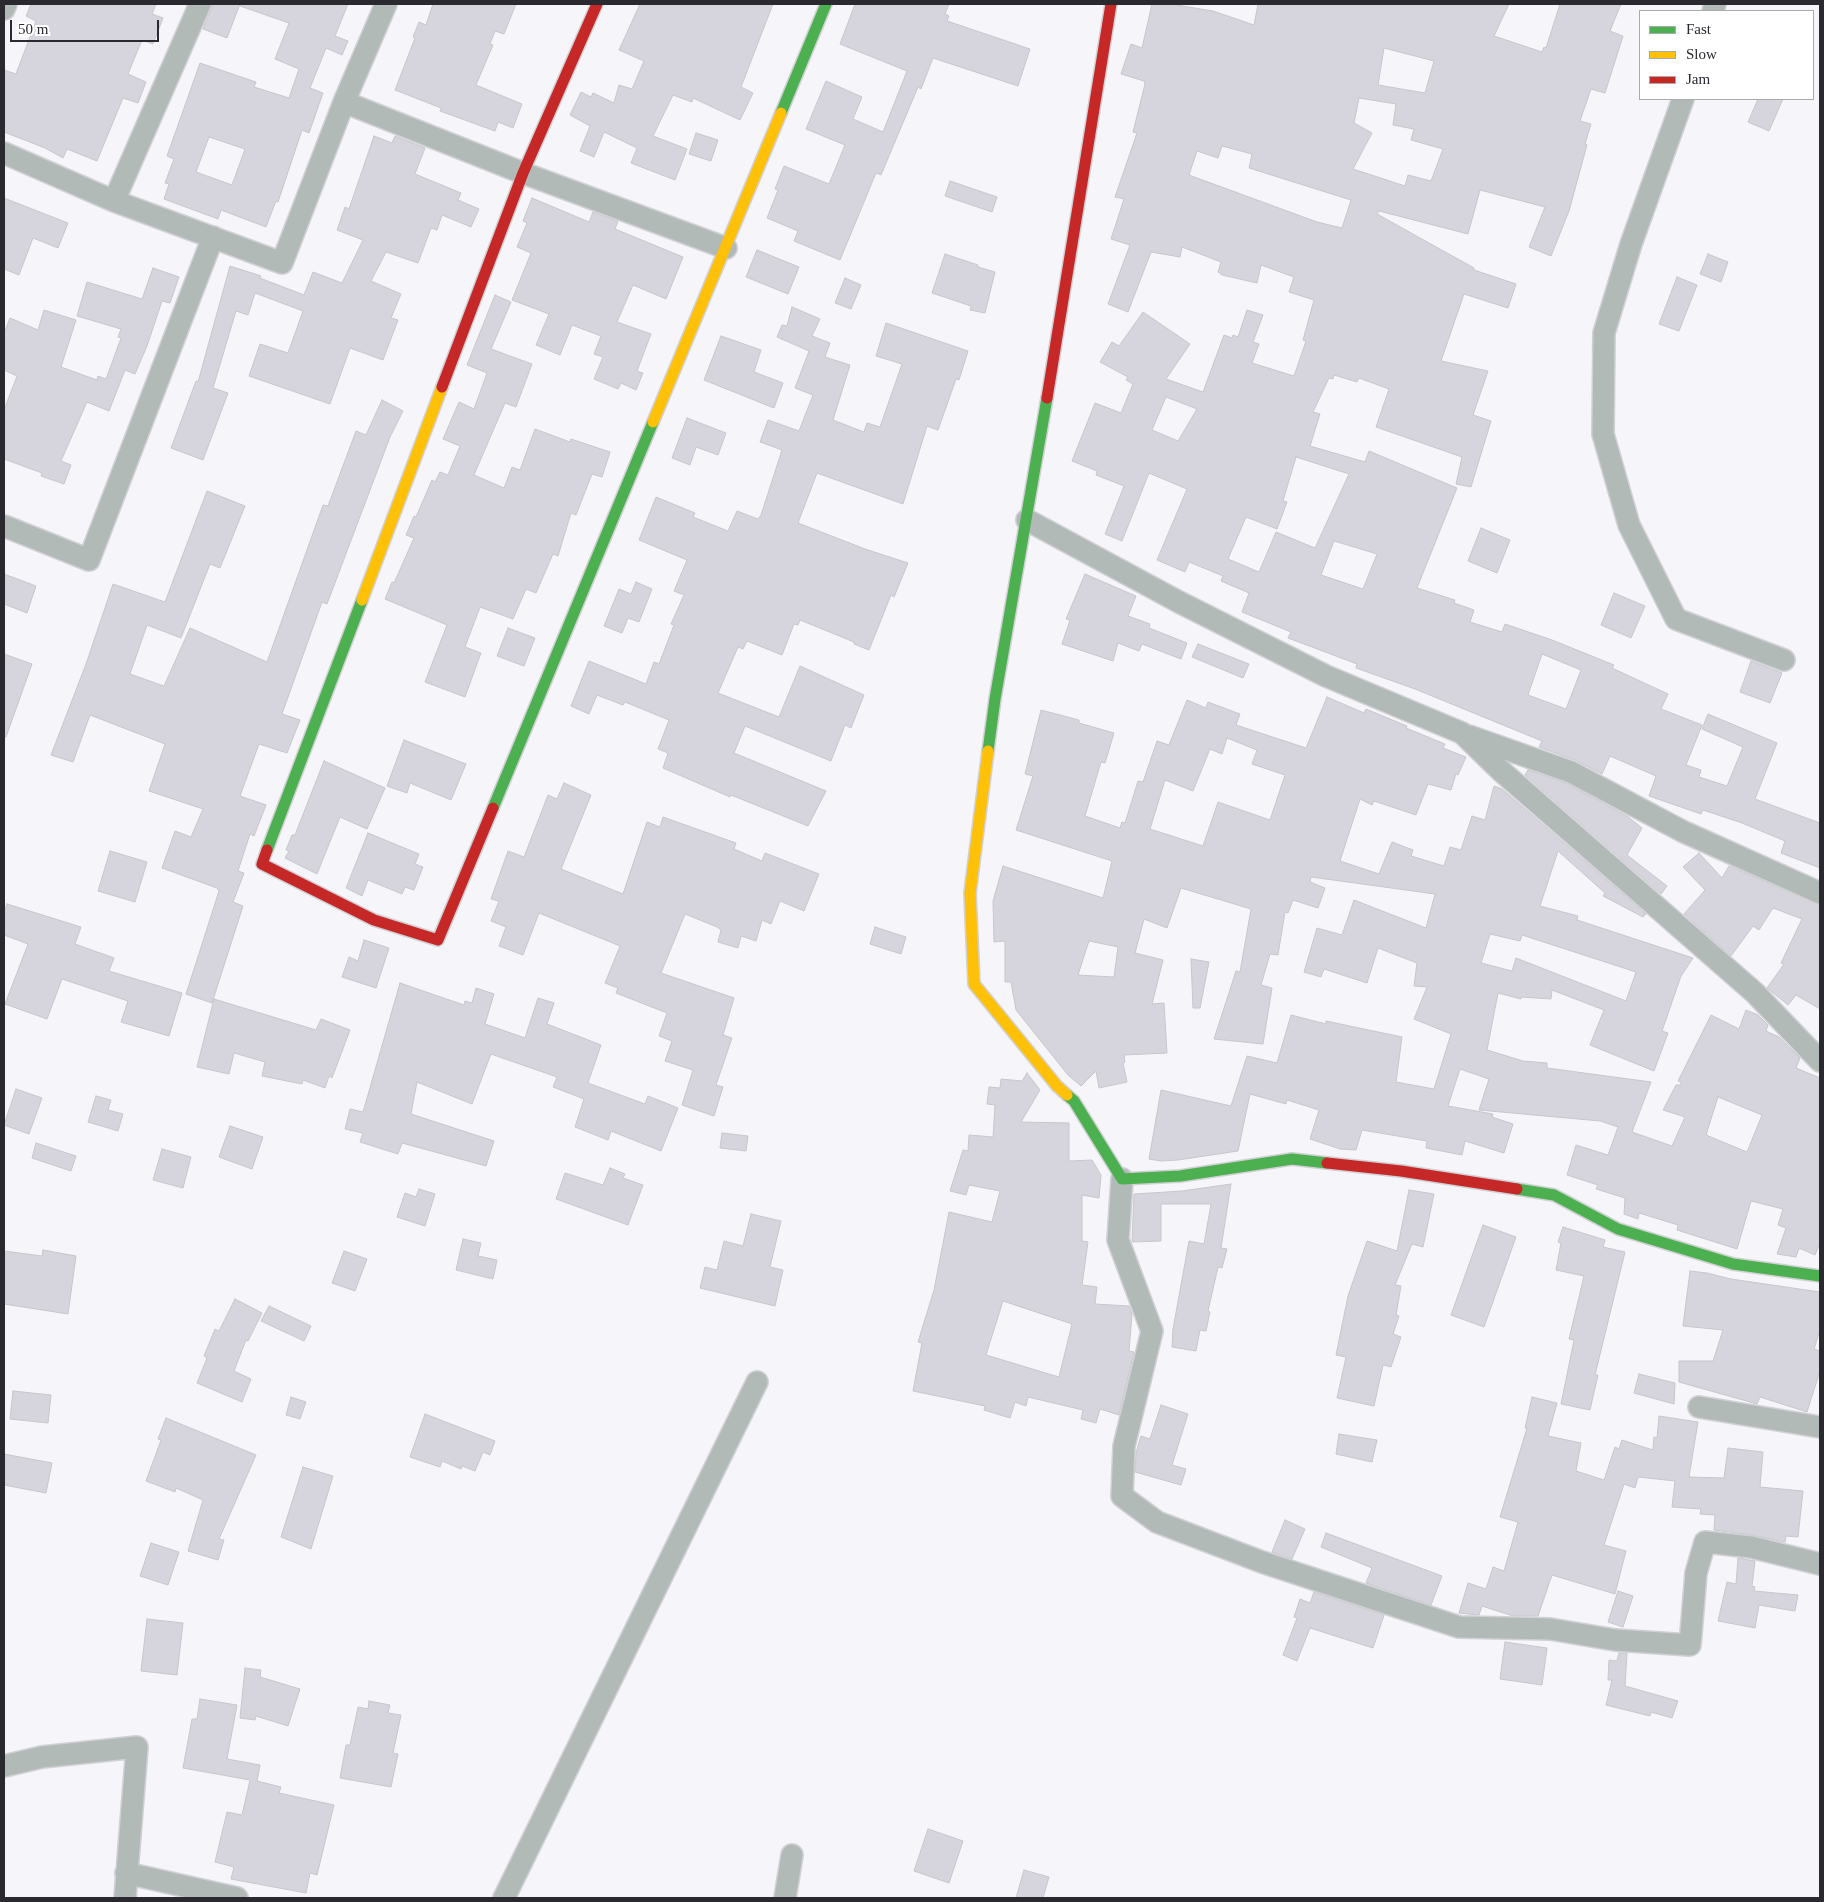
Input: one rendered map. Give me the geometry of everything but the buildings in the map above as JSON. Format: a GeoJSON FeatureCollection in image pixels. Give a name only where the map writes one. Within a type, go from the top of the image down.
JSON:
{"type":"FeatureCollection","features":[{"type":"Feature","properties":{"kind":"street"},"geometry":{"type":"LineString","coordinates":[[4,9],[6,4]]}},
{"type":"Feature","properties":{"kind":"street"},"geometry":{"type":"LineString","coordinates":[[114,200],[200,4]]}},
{"type":"Feature","properties":{"kind":"street"},"geometry":{"type":"LineString","coordinates":[[4,152],[114,200],[282,263],[344,102],[386,4]]}},
{"type":"Feature","properties":{"kind":"street"},"geometry":{"type":"LineString","coordinates":[[597,4],[523,173],[262,864],[374,920],[438,940],[826,4]]}},
{"type":"Feature","properties":{"kind":"street"},"geometry":{"type":"LineString","coordinates":[[1111,4],[1027,520],[995,699],[970,893],[974,984],[1057,1086],[1074,1101],[1122,1179],[1118,1240],[1152,1331],[1124,1446],[1122,1496],[1157,1522],[1262,1562],[1459,1627],[1550,1629],[1615,1640],[1690,1645],[1696,1573],[1705,1542],[1751,1547],[1820,1564]]}},
{"type":"Feature","properties":{"kind":"street"},"geometry":{"type":"LineString","coordinates":[[1683,100],[1631,244],[1604,333],[1603,434],[1629,525],[1676,619],[1784,660]]}},
{"type":"Feature","properties":{"kind":"street"},"geometry":{"type":"LineString","coordinates":[[344,102],[523,173],[726,248]]}},
{"type":"Feature","properties":{"kind":"street"},"geometry":{"type":"LineString","coordinates":[[4,526],[89,560],[213,237]]}},
{"type":"Feature","properties":{"kind":"street"},"geometry":{"type":"LineString","coordinates":[[1027,520],[1179,602],[1326,676],[1462,733],[1571,772],[1682,831],[1820,893]]}},
{"type":"Feature","properties":{"kind":"street"},"geometry":{"type":"LineString","coordinates":[[1462,733],[1500,770],[1755,993],[1820,1061]]}},
{"type":"Feature","properties":{"kind":"street"},"geometry":{"type":"LineString","coordinates":[[1122,1179],[1180,1176],[1292,1159],[1400,1171],[1554,1195],[1618,1229],[1733,1264],[1820,1276]]}},
{"type":"Feature","properties":{"kind":"street"},"geometry":{"type":"LineString","coordinates":[[504,1898],[757,1382]]}},
{"type":"Feature","properties":{"kind":"street"},"geometry":{"type":"LineString","coordinates":[[1699,1406],[1820,1427]]}},
{"type":"Feature","properties":{"kind":"street"},"geometry":{"type":"LineString","coordinates":[[4,1766],[42,1757],[137,1747],[125,1898]]}},
{"type":"Feature","properties":{"kind":"street"},"geometry":{"type":"LineString","coordinates":[[785,1898],[792,1855]]}},
{"type":"Feature","properties":{"kind":"street"},"geometry":{"type":"LineString","coordinates":[[126,1873],[237,1898]]}},
{"type":"Feature","properties":{"kind":"traffic: fast"},"geometry":{"type":"LineString","coordinates":[[781,113],[826,4]]}},
{"type":"Feature","properties":{"kind":"traffic: fast"},"geometry":{"type":"LineString","coordinates":[[988,751],[995,699],[1047,398]]}},
{"type":"Feature","properties":{"kind":"traffic: fast"},"geometry":{"type":"LineString","coordinates":[[493,808],[653,422]]}},
{"type":"Feature","properties":{"kind":"traffic: fast"},"geometry":{"type":"LineString","coordinates":[[267,850],[362,600]]}},
{"type":"Feature","properties":{"kind":"traffic: fast"},"geometry":{"type":"LineString","coordinates":[[1067,1095],[1074,1101],[1122,1179],[1180,1176],[1292,1159],[1327,1163]]}},
{"type":"Feature","properties":{"kind":"traffic: fast"},"geometry":{"type":"LineString","coordinates":[[1517,1189],[1554,1195],[1618,1229],[1733,1264],[1820,1276]]}},
{"type":"Feature","properties":{"kind":"traffic: slow"},"geometry":{"type":"LineString","coordinates":[[653,422],[781,113]]}},
{"type":"Feature","properties":{"kind":"traffic: slow"},"geometry":{"type":"LineString","coordinates":[[362,600],[442,387]]}},
{"type":"Feature","properties":{"kind":"traffic: slow"},"geometry":{"type":"LineString","coordinates":[[988,751],[970,893],[974,984],[1057,1086],[1067,1095]]}},
{"type":"Feature","properties":{"kind":"traffic: jam"},"geometry":{"type":"LineString","coordinates":[[442,387],[523,173],[597,4]]}},
{"type":"Feature","properties":{"kind":"traffic: jam"},"geometry":{"type":"LineString","coordinates":[[1047,398],[1111,4]]}},
{"type":"Feature","properties":{"kind":"traffic: jam"},"geometry":{"type":"LineString","coordinates":[[267,850],[262,864],[374,920],[438,940],[493,808]]}},
{"type":"Feature","properties":{"kind":"traffic: jam"},"geometry":{"type":"LineString","coordinates":[[1327,1163],[1401,1171],[1517,1189]]}}]}
